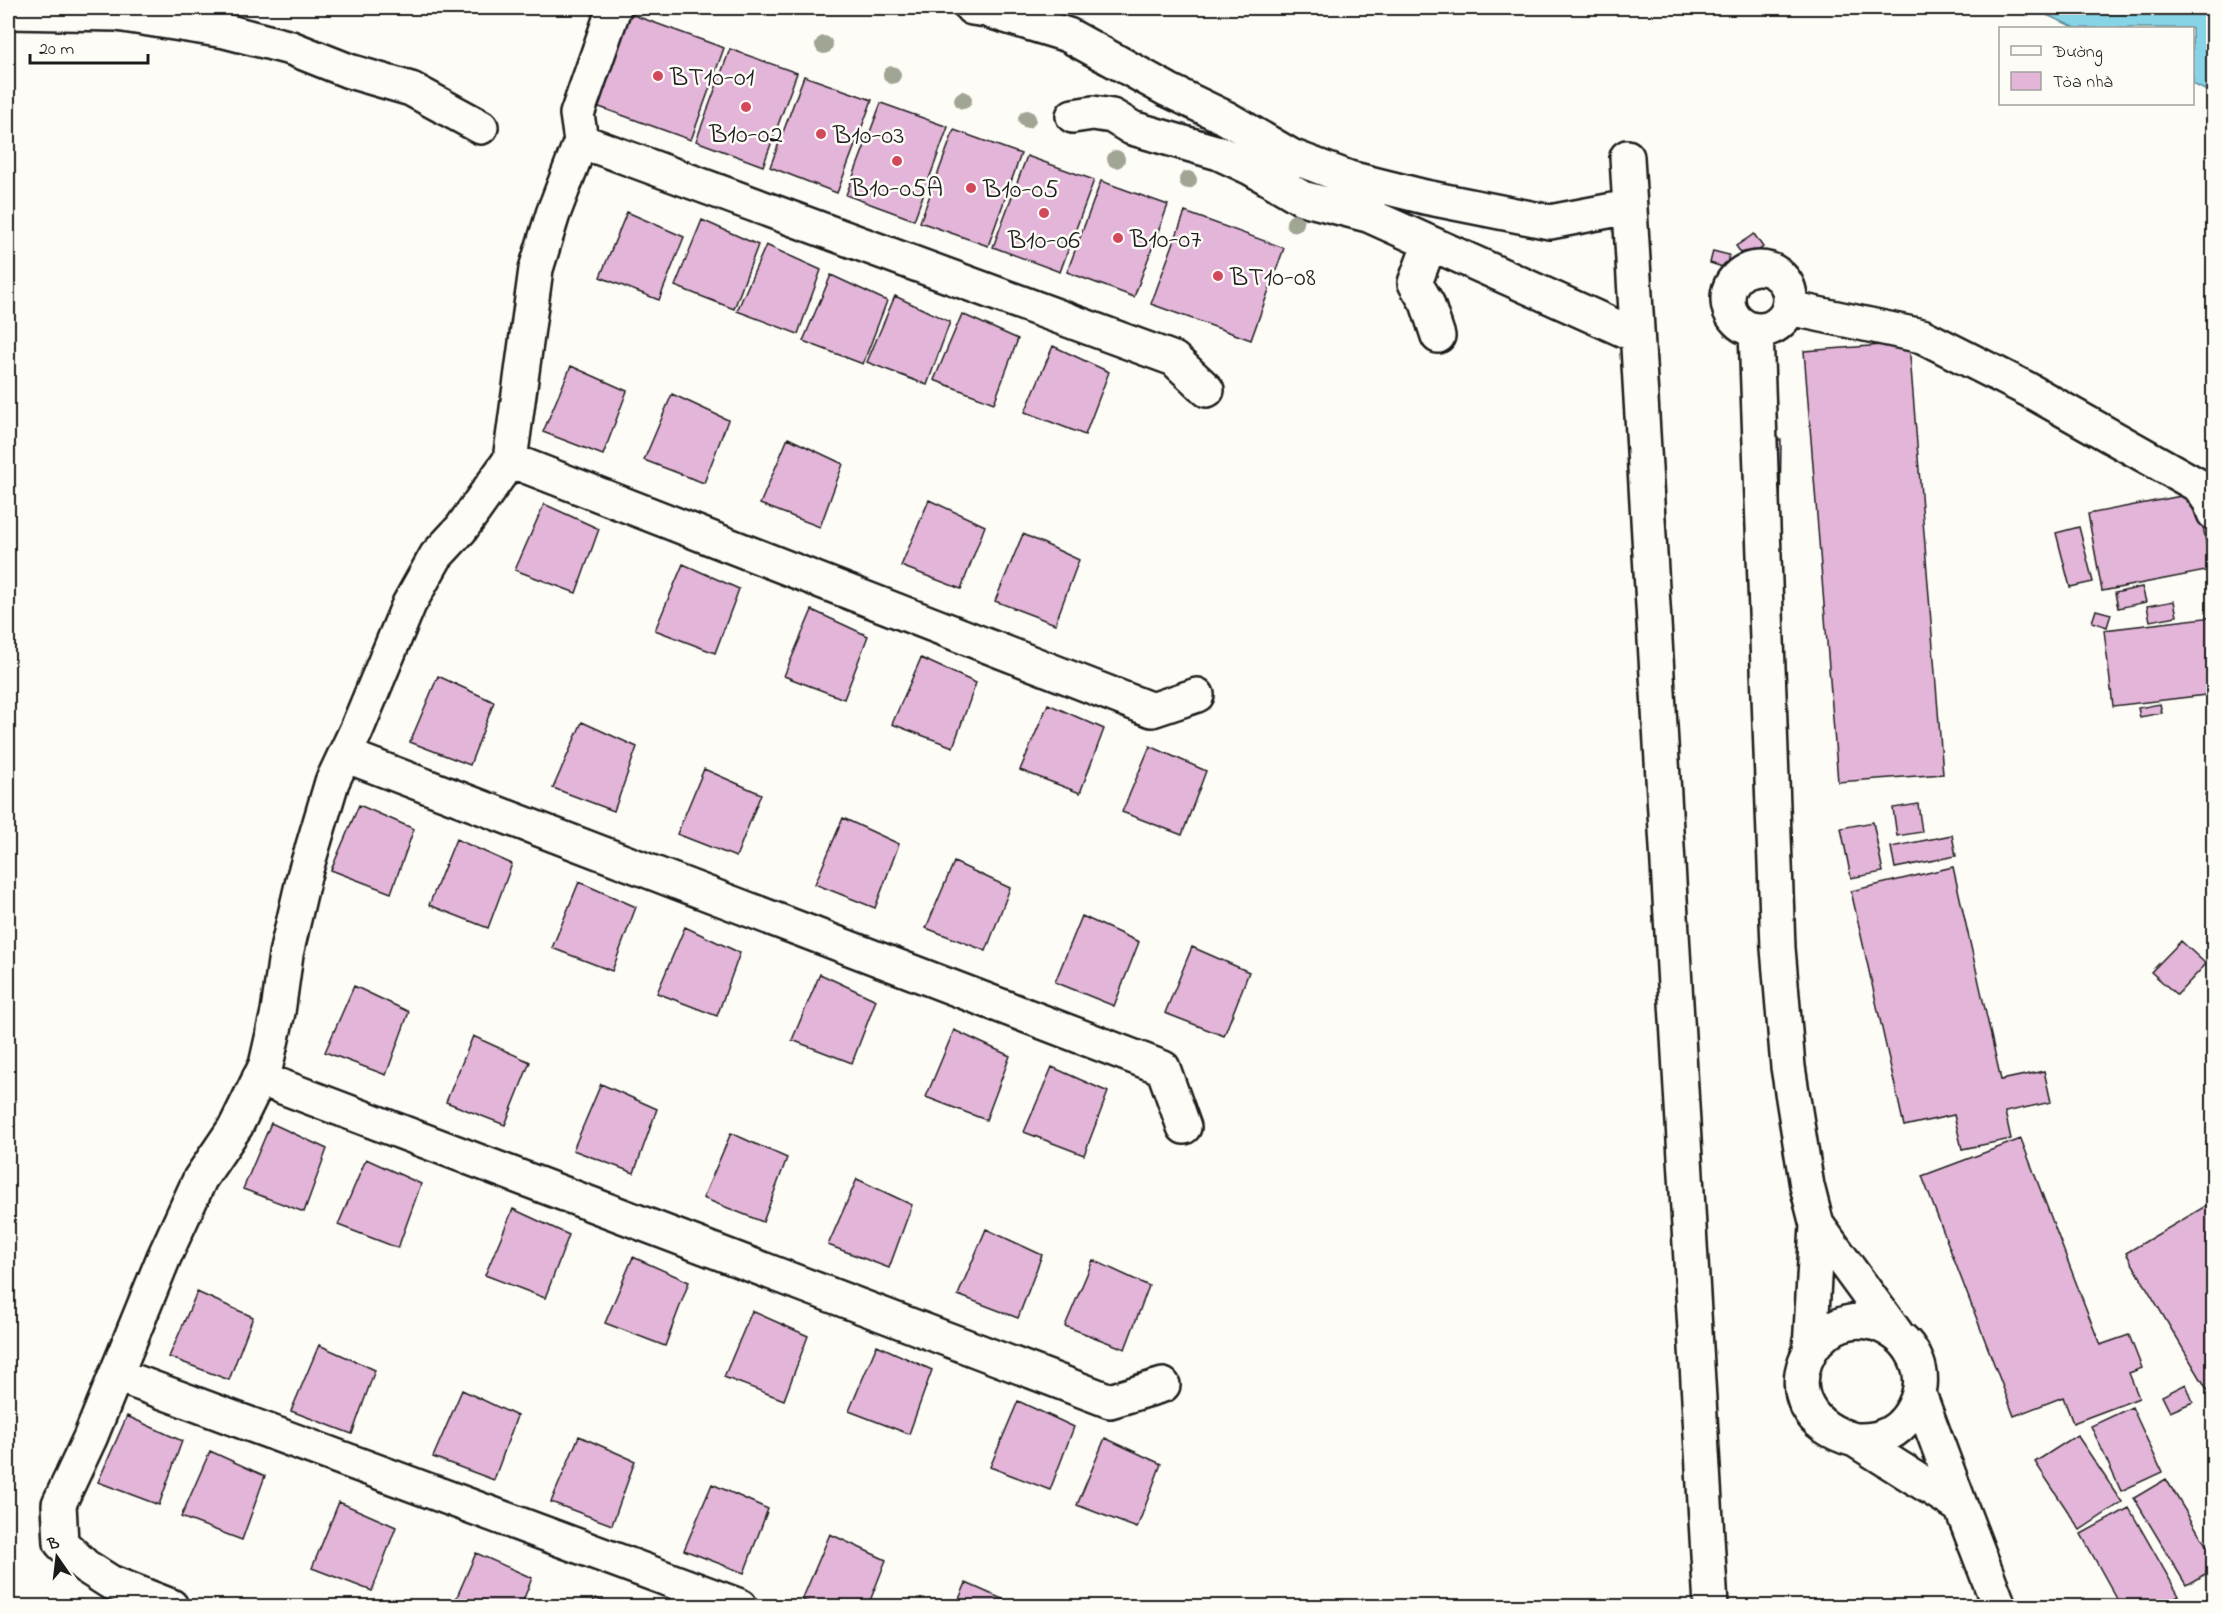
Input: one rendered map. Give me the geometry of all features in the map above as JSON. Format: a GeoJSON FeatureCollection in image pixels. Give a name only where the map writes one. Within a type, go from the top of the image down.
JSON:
{"type":"FeatureCollection","features":[{"type":"Feature","properties":{"kind":"street"},"geometry":{"type":"LineString","coordinates":[[171,1606],[110,1582],[85,1566],[61,1543],[59,1504],[90,1438],[164,1257],[200,1179],[236,1126],[266,1065],[278,1012],[286,954],[304,876],[332,782],[414,594],[436,556],[460,529],[510,460],[536,269],[553,214],[581,141],[576,114],[614,8]]}},
{"type":"Feature","properties":{"kind":"street"},"geometry":{"type":"LineString","coordinates":[[972,8],[986,10],[1068,36],[1168,90],[1226,118],[1291,156],[1349,178],[1425,197],[1550,222],[1629,207]]}},
{"type":"Feature","properties":{"kind":"street"},"geometry":{"type":"LineString","coordinates":[[8,12],[117,14],[225,31],[291,48],[411,89],[481,127]]}},
{"type":"Feature","properties":{"kind":"street"},"geometry":{"type":"LineString","coordinates":[[1073,116],[1093,113],[1112,116],[1132,128],[1219,153],[1251,168],[1302,198],[1368,215],[1637,336]]}},
{"type":"Feature","properties":{"kind":"street"},"geometry":{"type":"LineString","coordinates":[[581,141],[1174,359],[1207,390]]}},
{"type":"Feature","properties":{"kind":"street"},"geometry":{"type":"LineString","coordinates":[[1627,157],[1711,1606]]}},
{"type":"Feature","properties":{"kind":"street"},"geometry":{"type":"LineString","coordinates":[[1430,243],[1415,283],[1427,303],[1438,336]]}},
{"type":"Feature","properties":{"kind":"street"},"geometry":{"type":"LineString","coordinates":[[1761,268],[1776,273],[1785,281],[1791,302],[1785,318],[1776,326],[1756,331],[1739,324],[1732,316],[1728,306],[1728,295],[1733,282],[1741,274],[1750,269],[1761,268]]}},
{"type":"Feature","properties":{"kind":"street"},"geometry":{"type":"LineString","coordinates":[[1789,308],[1922,336],[2027,389],[2199,486],[2210,502],[2214,513]]}},
{"type":"Feature","properties":{"kind":"street"},"geometry":{"type":"LineString","coordinates":[[1756,331],[1778,948],[1788,1067],[1807,1186],[1817,1225],[1810,1349],[1802,1369],[1801,1391],[1809,1410],[1819,1423],[1835,1435],[1855,1440],[1961,1507]]}},
{"type":"Feature","properties":{"kind":"street"},"geometry":{"type":"LineString","coordinates":[[510,460],[1152,710],[1197,695]]}},
{"type":"Feature","properties":{"kind":"street"},"geometry":{"type":"LineString","coordinates":[[345,755],[1163,1068],[1184,1127]]}},
{"type":"Feature","properties":{"kind":"street"},"geometry":{"type":"LineString","coordinates":[[260,1078],[1110,1401],[1163,1385]]}},
{"type":"Feature","properties":{"kind":"street"},"geometry":{"type":"LineString","coordinates":[[1817,1225],[1896,1333],[1911,1348],[1919,1367],[1919,1395],[1999,1606]]}},
{"type":"Feature","properties":{"kind":"street"},"geometry":{"type":"LineString","coordinates":[[1810,1349],[1824,1334],[1834,1328],[1854,1322],[1875,1323],[1896,1333]]}},
{"type":"Feature","properties":{"kind":"street"},"geometry":{"type":"LineString","coordinates":[[117,1375],[740,1606]]}},
{"type":"Feature","properties":{"kind":"street"},"geometry":{"type":"LineString","coordinates":[[1855,1440],[1878,1438],[1897,1429],[1911,1414],[1919,1395]]}},
{"type":"Feature","properties":{"kind":"water"},"geometry":{"type":"Polygon","coordinates":[[[2031,8],[2213,8],[2213,94],[2194,84],[2194,27],[2074,27],[2031,8]]]}},
{"type":"Feature","properties":{"kind":"building","name":"BT10-01"},"geometry":{"type":"Polygon","coordinates":[[[625,12],[724,48],[691,140],[591,104],[625,12]]]}},
{"type":"Feature","properties":{"kind":"building","name":"B10-02"},"geometry":{"type":"Polygon","coordinates":[[[730,49],[797,73],[763,166],[696,141],[730,49]]]}},
{"type":"Feature","properties":{"kind":"building","name":"B10-03"},"geometry":{"type":"Polygon","coordinates":[[[804,76],[872,100],[837,193],[770,167],[804,76]]]}},
{"type":"Feature","properties":{"kind":"building","name":"B10-05A"},"geometry":{"type":"Polygon","coordinates":[[[881,103],[948,127],[914,220],[846,195],[881,103]]]}},
{"type":"Feature","properties":{"kind":"building","name":"B10-05"},"geometry":{"type":"Polygon","coordinates":[[[954,130],[1021,154],[988,246],[920,222],[954,130]]]}},
{"type":"Feature","properties":{"kind":"building","name":"B10-06"},"geometry":{"type":"Polygon","coordinates":[[[1027,156],[1094,180],[1060,272],[993,247],[1027,156]]]}},
{"type":"Feature","properties":{"kind":"building","name":"B10-07"},"geometry":{"type":"Polygon","coordinates":[[[1101,181],[1168,205],[1134,297],[1067,272],[1101,181]]]}},
{"type":"Feature","properties":{"kind":"building"},"geometry":{"type":"Polygon","coordinates":[[[627,212],[684,237],[659,300],[600,277],[627,212]]]}},
{"type":"Feature","properties":{"kind":"building","name":"BT10-08"},"geometry":{"type":"Polygon","coordinates":[[[1185,212],[1284,248],[1251,340],[1151,304],[1185,212]]]}},
{"type":"Feature","properties":{"kind":"building"},"geometry":{"type":"Polygon","coordinates":[[[702,220],[758,245],[734,309],[675,286],[702,220]]]}},
{"type":"Feature","properties":{"kind":"building"},"geometry":{"type":"Polygon","coordinates":[[[1754,234],[1763,247],[1746,260],[1736,246],[1754,234]]]}},
{"type":"Feature","properties":{"kind":"building"},"geometry":{"type":"Polygon","coordinates":[[[766,245],[821,270],[798,334],[737,311],[766,245]]]}},
{"type":"Feature","properties":{"kind":"building"},"geometry":{"type":"Polygon","coordinates":[[[1713,251],[1729,255],[1726,268],[1710,263],[1713,251]]]}},
{"type":"Feature","properties":{"kind":"building"},"geometry":{"type":"Polygon","coordinates":[[[831,275],[887,301],[863,364],[803,341],[831,275]]]}},
{"type":"Feature","properties":{"kind":"building"},"geometry":{"type":"Polygon","coordinates":[[[895,296],[950,322],[927,385],[867,362],[895,296]]]}},
{"type":"Feature","properties":{"kind":"building"},"geometry":{"type":"Polygon","coordinates":[[[962,314],[1018,339],[994,403],[934,380],[962,314]]]}},
{"type":"Feature","properties":{"kind":"building"},"geometry":{"type":"Polygon","coordinates":[[[1909,343],[1943,774],[1838,782],[1804,351],[1909,343]]]}},
{"type":"Feature","properties":{"kind":"building"},"geometry":{"type":"Polygon","coordinates":[[[1053,346],[1109,372],[1085,435],[1025,412],[1053,346]]]}},
{"type":"Feature","properties":{"kind":"building"},"geometry":{"type":"Polygon","coordinates":[[[571,366],[627,391],[603,455],[543,432],[571,366]]]}},
{"type":"Feature","properties":{"kind":"building"},"geometry":{"type":"Polygon","coordinates":[[[672,394],[728,420],[704,483],[644,460],[672,394]]]}},
{"type":"Feature","properties":{"kind":"building"},"geometry":{"type":"Polygon","coordinates":[[[788,438],[843,464],[820,527],[760,504],[788,438]]]}},
{"type":"Feature","properties":{"kind":"building"},"geometry":{"type":"Polygon","coordinates":[[[1765,440],[1781,440],[1780,511],[1764,511],[1765,440]]]}},
{"type":"Feature","properties":{"kind":"building"},"geometry":{"type":"Polygon","coordinates":[[[2197,493],[2211,570],[2102,591],[2088,514],[2197,493]]]}},
{"type":"Feature","properties":{"kind":"building"},"geometry":{"type":"Polygon","coordinates":[[[929,500],[985,526],[961,589],[901,566],[929,500]]]}},
{"type":"Feature","properties":{"kind":"building"},"geometry":{"type":"Polygon","coordinates":[[[544,504],[599,529],[576,593],[515,570],[544,504]]]}},
{"type":"Feature","properties":{"kind":"building"},"geometry":{"type":"Polygon","coordinates":[[[2079,527],[2093,582],[2070,587],[2056,533],[2079,527]]]}},
{"type":"Feature","properties":{"kind":"building"},"geometry":{"type":"Polygon","coordinates":[[[1023,534],[1079,560],[1055,624],[995,601],[1023,534]]]}},
{"type":"Feature","properties":{"kind":"building"},"geometry":{"type":"Polygon","coordinates":[[[683,564],[739,589],[715,653],[655,630],[683,564]]]}},
{"type":"Feature","properties":{"kind":"building"},"geometry":{"type":"Polygon","coordinates":[[[2142,587],[2146,602],[2118,608],[2115,593],[2142,587]]]}},
{"type":"Feature","properties":{"kind":"building"},"geometry":{"type":"Polygon","coordinates":[[[2174,601],[2177,616],[2150,621],[2147,606],[2174,601]]]}},
{"type":"Feature","properties":{"kind":"building"},"geometry":{"type":"Polygon","coordinates":[[[812,610],[868,636],[844,699],[784,676],[812,610]]]}},
{"type":"Feature","properties":{"kind":"building"},"geometry":{"type":"Polygon","coordinates":[[[2096,610],[2111,614],[2107,627],[2092,622],[2096,610]]]}},
{"type":"Feature","properties":{"kind":"building"},"geometry":{"type":"Polygon","coordinates":[[[2213,617],[2214,694],[2113,706],[2104,630],[2213,617]]]}},
{"type":"Feature","properties":{"kind":"building"},"geometry":{"type":"Polygon","coordinates":[[[921,658],[976,683],[953,747],[892,724],[921,658]]]}},
{"type":"Feature","properties":{"kind":"building"},"geometry":{"type":"Polygon","coordinates":[[[438,676],[494,702],[470,765],[410,742],[438,676]]]}},
{"type":"Feature","properties":{"kind":"building"},"geometry":{"type":"Polygon","coordinates":[[[1048,704],[1104,729],[1080,793],[1020,770],[1048,704]]]}},
{"type":"Feature","properties":{"kind":"building"},"geometry":{"type":"Polygon","coordinates":[[[2160,704],[2162,713],[2140,717],[2138,708],[2160,704]]]}},
{"type":"Feature","properties":{"kind":"building"},"geometry":{"type":"Polygon","coordinates":[[[582,722],[637,747],[614,811],[553,788],[582,722]]]}},
{"type":"Feature","properties":{"kind":"building"},"geometry":{"type":"Polygon","coordinates":[[[1150,746],[1206,771],[1182,835],[1122,812],[1150,746]]]}},
{"type":"Feature","properties":{"kind":"building"},"geometry":{"type":"Polygon","coordinates":[[[704,769],[761,794],[736,857],[677,834],[704,769]]]}},
{"type":"Feature","properties":{"kind":"building"},"geometry":{"type":"Polygon","coordinates":[[[2214,770],[2214,798],[2205,795],[2214,770]]]}},
{"type":"Feature","properties":{"kind":"building"},"geometry":{"type":"Polygon","coordinates":[[[1918,804],[1922,832],[1897,836],[1893,808],[1918,804]]]}},
{"type":"Feature","properties":{"kind":"building"},"geometry":{"type":"Polygon","coordinates":[[[359,805],[414,829],[391,893],[331,870],[359,805]]]}},
{"type":"Feature","properties":{"kind":"building"},"geometry":{"type":"Polygon","coordinates":[[[843,818],[899,844],[875,908],[815,884],[843,818]]]}},
{"type":"Feature","properties":{"kind":"building"},"geometry":{"type":"Polygon","coordinates":[[[1873,822],[1883,872],[1851,878],[1841,828],[1873,822]]]}},
{"type":"Feature","properties":{"kind":"building"},"geometry":{"type":"Polygon","coordinates":[[[2214,825],[2214,842],[2208,840],[2214,825]]]}},
{"type":"Feature","properties":{"kind":"building"},"geometry":{"type":"Polygon","coordinates":[[[1952,835],[1956,856],[1895,868],[1891,847],[1952,835]]]}},
{"type":"Feature","properties":{"kind":"building"},"geometry":{"type":"Polygon","coordinates":[[[456,839],[512,864],[488,928],[429,905],[456,839]]]}},
{"type":"Feature","properties":{"kind":"building"},"geometry":{"type":"Polygon","coordinates":[[[954,862],[1010,888],[986,951],[926,928],[954,862]]]}},
{"type":"Feature","properties":{"kind":"building"},"geometry":{"type":"Polygon","coordinates":[[[1953,867],[2001,1080],[2044,1071],[2051,1102],[2005,1112],[2011,1139],[1962,1149],[1954,1115],[1904,1126],[1851,891],[1953,867]]]}},
{"type":"Feature","properties":{"kind":"building"},"geometry":{"type":"Polygon","coordinates":[[[579,882],[636,907],[612,971],[552,948],[579,882]]]}},
{"type":"Feature","properties":{"kind":"building"},"geometry":{"type":"Polygon","coordinates":[[[1082,916],[1139,942],[1114,1006],[1055,982],[1082,916]]]}},
{"type":"Feature","properties":{"kind":"building"},"geometry":{"type":"Polygon","coordinates":[[[685,927],[740,953],[717,1016],[657,993],[685,927]]]}},
{"type":"Feature","properties":{"kind":"building"},"geometry":{"type":"Polygon","coordinates":[[[2181,941],[2206,964],[2177,995],[2151,972],[2181,941]]]}},
{"type":"Feature","properties":{"kind":"building"},"geometry":{"type":"Polygon","coordinates":[[[1192,947],[1249,972],[1224,1036],[1165,1013],[1192,947]]]}},
{"type":"Feature","properties":{"kind":"building"},"geometry":{"type":"Polygon","coordinates":[[[820,974],[876,1000],[852,1063],[792,1040],[820,974]]]}},
{"type":"Feature","properties":{"kind":"building"},"geometry":{"type":"Polygon","coordinates":[[[354,986],[409,1012],[386,1075],[325,1052],[354,986]]]}},
{"type":"Feature","properties":{"kind":"building"},"geometry":{"type":"Polygon","coordinates":[[[954,1030],[1010,1056],[986,1120],[926,1097],[954,1030]]]}},
{"type":"Feature","properties":{"kind":"building"},"geometry":{"type":"Polygon","coordinates":[[[473,1036],[530,1062],[505,1125],[446,1102],[473,1036]]]}},
{"type":"Feature","properties":{"kind":"building"},"geometry":{"type":"Polygon","coordinates":[[[1052,1067],[1108,1092],[1084,1155],[1024,1132],[1052,1067]]]}},
{"type":"Feature","properties":{"kind":"building"},"geometry":{"type":"Polygon","coordinates":[[[601,1084],[657,1109],[634,1173],[573,1150],[601,1084]]]}},
{"type":"Feature","properties":{"kind":"building"},"geometry":{"type":"Polygon","coordinates":[[[271,1123],[327,1149],[304,1212],[243,1189],[271,1123]]]}},
{"type":"Feature","properties":{"kind":"building"},"geometry":{"type":"Polygon","coordinates":[[[731,1133],[787,1158],[763,1222],[703,1198],[731,1133]]]}},
{"type":"Feature","properties":{"kind":"building"},"geometry":{"type":"Polygon","coordinates":[[[2021,1139],[2100,1345],[2129,1335],[2142,1368],[2129,1373],[2139,1398],[2073,1423],[2063,1397],[2014,1416],[1922,1176],[2021,1139]]]}},
{"type":"Feature","properties":{"kind":"building"},"geometry":{"type":"Polygon","coordinates":[[[366,1159],[421,1184],[398,1248],[338,1225],[366,1159]]]}},
{"type":"Feature","properties":{"kind":"building"},"geometry":{"type":"Polygon","coordinates":[[[857,1179],[912,1205],[889,1268],[828,1245],[857,1179]]]}},
{"type":"Feature","properties":{"kind":"building"},"geometry":{"type":"Polygon","coordinates":[[[2214,1201],[2214,1401],[2126,1253],[2214,1201]]]}},
{"type":"Feature","properties":{"kind":"building"},"geometry":{"type":"Polygon","coordinates":[[[513,1209],[569,1235],[545,1298],[485,1275],[513,1209]]]}},
{"type":"Feature","properties":{"kind":"building"},"geometry":{"type":"Polygon","coordinates":[[[986,1229],[1042,1255],[1018,1318],[958,1295],[986,1229]]]}},
{"type":"Feature","properties":{"kind":"building"},"geometry":{"type":"Polygon","coordinates":[[[633,1257],[689,1282],[665,1346],[605,1323],[633,1257]]]}},
{"type":"Feature","properties":{"kind":"building"},"geometry":{"type":"Polygon","coordinates":[[[1093,1260],[1149,1286],[1125,1349],[1065,1326],[1093,1260]]]}},
{"type":"Feature","properties":{"kind":"building"},"geometry":{"type":"Polygon","coordinates":[[[197,1292],[253,1317],[229,1380],[169,1357],[197,1292]]]}},
{"type":"Feature","properties":{"kind":"building"},"geometry":{"type":"Polygon","coordinates":[[[752,1311],[808,1336],[784,1400],[724,1377],[752,1311]]]}},
{"type":"Feature","properties":{"kind":"building"},"geometry":{"type":"Polygon","coordinates":[[[319,1345],[375,1370],[352,1434],[291,1411],[319,1345]]]}},
{"type":"Feature","properties":{"kind":"building"},"geometry":{"type":"Polygon","coordinates":[[[877,1345],[932,1370],[909,1434],[849,1411],[877,1345]]]}},
{"type":"Feature","properties":{"kind":"building"},"geometry":{"type":"Polygon","coordinates":[[[2186,1384],[2193,1402],[2170,1412],[2162,1396],[2186,1384]]]}},
{"type":"Feature","properties":{"kind":"building"},"geometry":{"type":"Polygon","coordinates":[[[462,1390],[517,1416],[494,1480],[433,1457],[462,1390]]]}},
{"type":"Feature","properties":{"kind":"building"},"geometry":{"type":"Polygon","coordinates":[[[1018,1401],[1074,1427],[1050,1490],[990,1467],[1018,1401]]]}},
{"type":"Feature","properties":{"kind":"building"},"geometry":{"type":"Polygon","coordinates":[[[2132,1407],[2162,1472],[2121,1491],[2091,1426],[2132,1407]]]}},
{"type":"Feature","properties":{"kind":"building"},"geometry":{"type":"Polygon","coordinates":[[[127,1416],[182,1441],[159,1505],[98,1482],[127,1416]]]}},
{"type":"Feature","properties":{"kind":"building"},"geometry":{"type":"Polygon","coordinates":[[[2077,1435],[2122,1502],[2080,1530],[2035,1462],[2077,1435]]]}},
{"type":"Feature","properties":{"kind":"building"},"geometry":{"type":"Polygon","coordinates":[[[579,1436],[635,1461],[612,1525],[551,1502],[579,1436]]]}},
{"type":"Feature","properties":{"kind":"building"},"geometry":{"type":"Polygon","coordinates":[[[1105,1438],[1161,1464],[1137,1528],[1077,1505],[1105,1438]]]}},
{"type":"Feature","properties":{"kind":"building"},"geometry":{"type":"Polygon","coordinates":[[[210,1451],[265,1476],[242,1540],[181,1517],[210,1451]]]}},
{"type":"Feature","properties":{"kind":"building"},"geometry":{"type":"Polygon","coordinates":[[[2166,1479],[2214,1558],[2214,1569],[2186,1585],[2134,1498],[2166,1479]]]}},
{"type":"Feature","properties":{"kind":"building"},"geometry":{"type":"Polygon","coordinates":[[[712,1484],[768,1509],[744,1573],[684,1550],[712,1484]]]}},
{"type":"Feature","properties":{"kind":"building"},"geometry":{"type":"Polygon","coordinates":[[[339,1502],[396,1527],[372,1591],[312,1568],[339,1502]]]}},
{"type":"Feature","properties":{"kind":"building"},"geometry":{"type":"Polygon","coordinates":[[[2129,1508],[2179,1596],[2160,1606],[2121,1606],[2081,1534],[2129,1508]]]}},
{"type":"Feature","properties":{"kind":"building"},"geometry":{"type":"Polygon","coordinates":[[[830,1534],[886,1560],[868,1606],[818,1606],[802,1600],[830,1534]]]}},
{"type":"Feature","properties":{"kind":"building"},"geometry":{"type":"Polygon","coordinates":[[[476,1553],[532,1578],[521,1606],[453,1606],[476,1553]]]}},
{"type":"Feature","properties":{"kind":"building"},"geometry":{"type":"Polygon","coordinates":[[[966,1583],[1018,1606],[956,1606],[966,1583]]]}},
{"type":"Feature","properties":{"kind":"building"},"geometry":{"type":"Polygon","coordinates":[[[595,1598],[614,1606],[591,1606],[595,1598]]]}},
{"type":"Feature","properties":{"kind":"place","name":"BT10-01"},"geometry":{"type":"Point","coordinates":[658,76]}},
{"type":"Feature","properties":{"kind":"place","name":"B10-02"},"geometry":{"type":"Point","coordinates":[746,107]}},
{"type":"Feature","properties":{"kind":"place","name":"B10-03"},"geometry":{"type":"Point","coordinates":[821,134]}},
{"type":"Feature","properties":{"kind":"place","name":"B10-05A"},"geometry":{"type":"Point","coordinates":[897,161]}},
{"type":"Feature","properties":{"kind":"place","name":"B10-05"},"geometry":{"type":"Point","coordinates":[971,188]}},
{"type":"Feature","properties":{"kind":"place","name":"B10-06"},"geometry":{"type":"Point","coordinates":[1044,213]}},
{"type":"Feature","properties":{"kind":"place","name":"B10-07"},"geometry":{"type":"Point","coordinates":[1118,238]}},
{"type":"Feature","properties":{"kind":"place","name":"BT10-08"},"geometry":{"type":"Point","coordinates":[1218,276]}}]}
